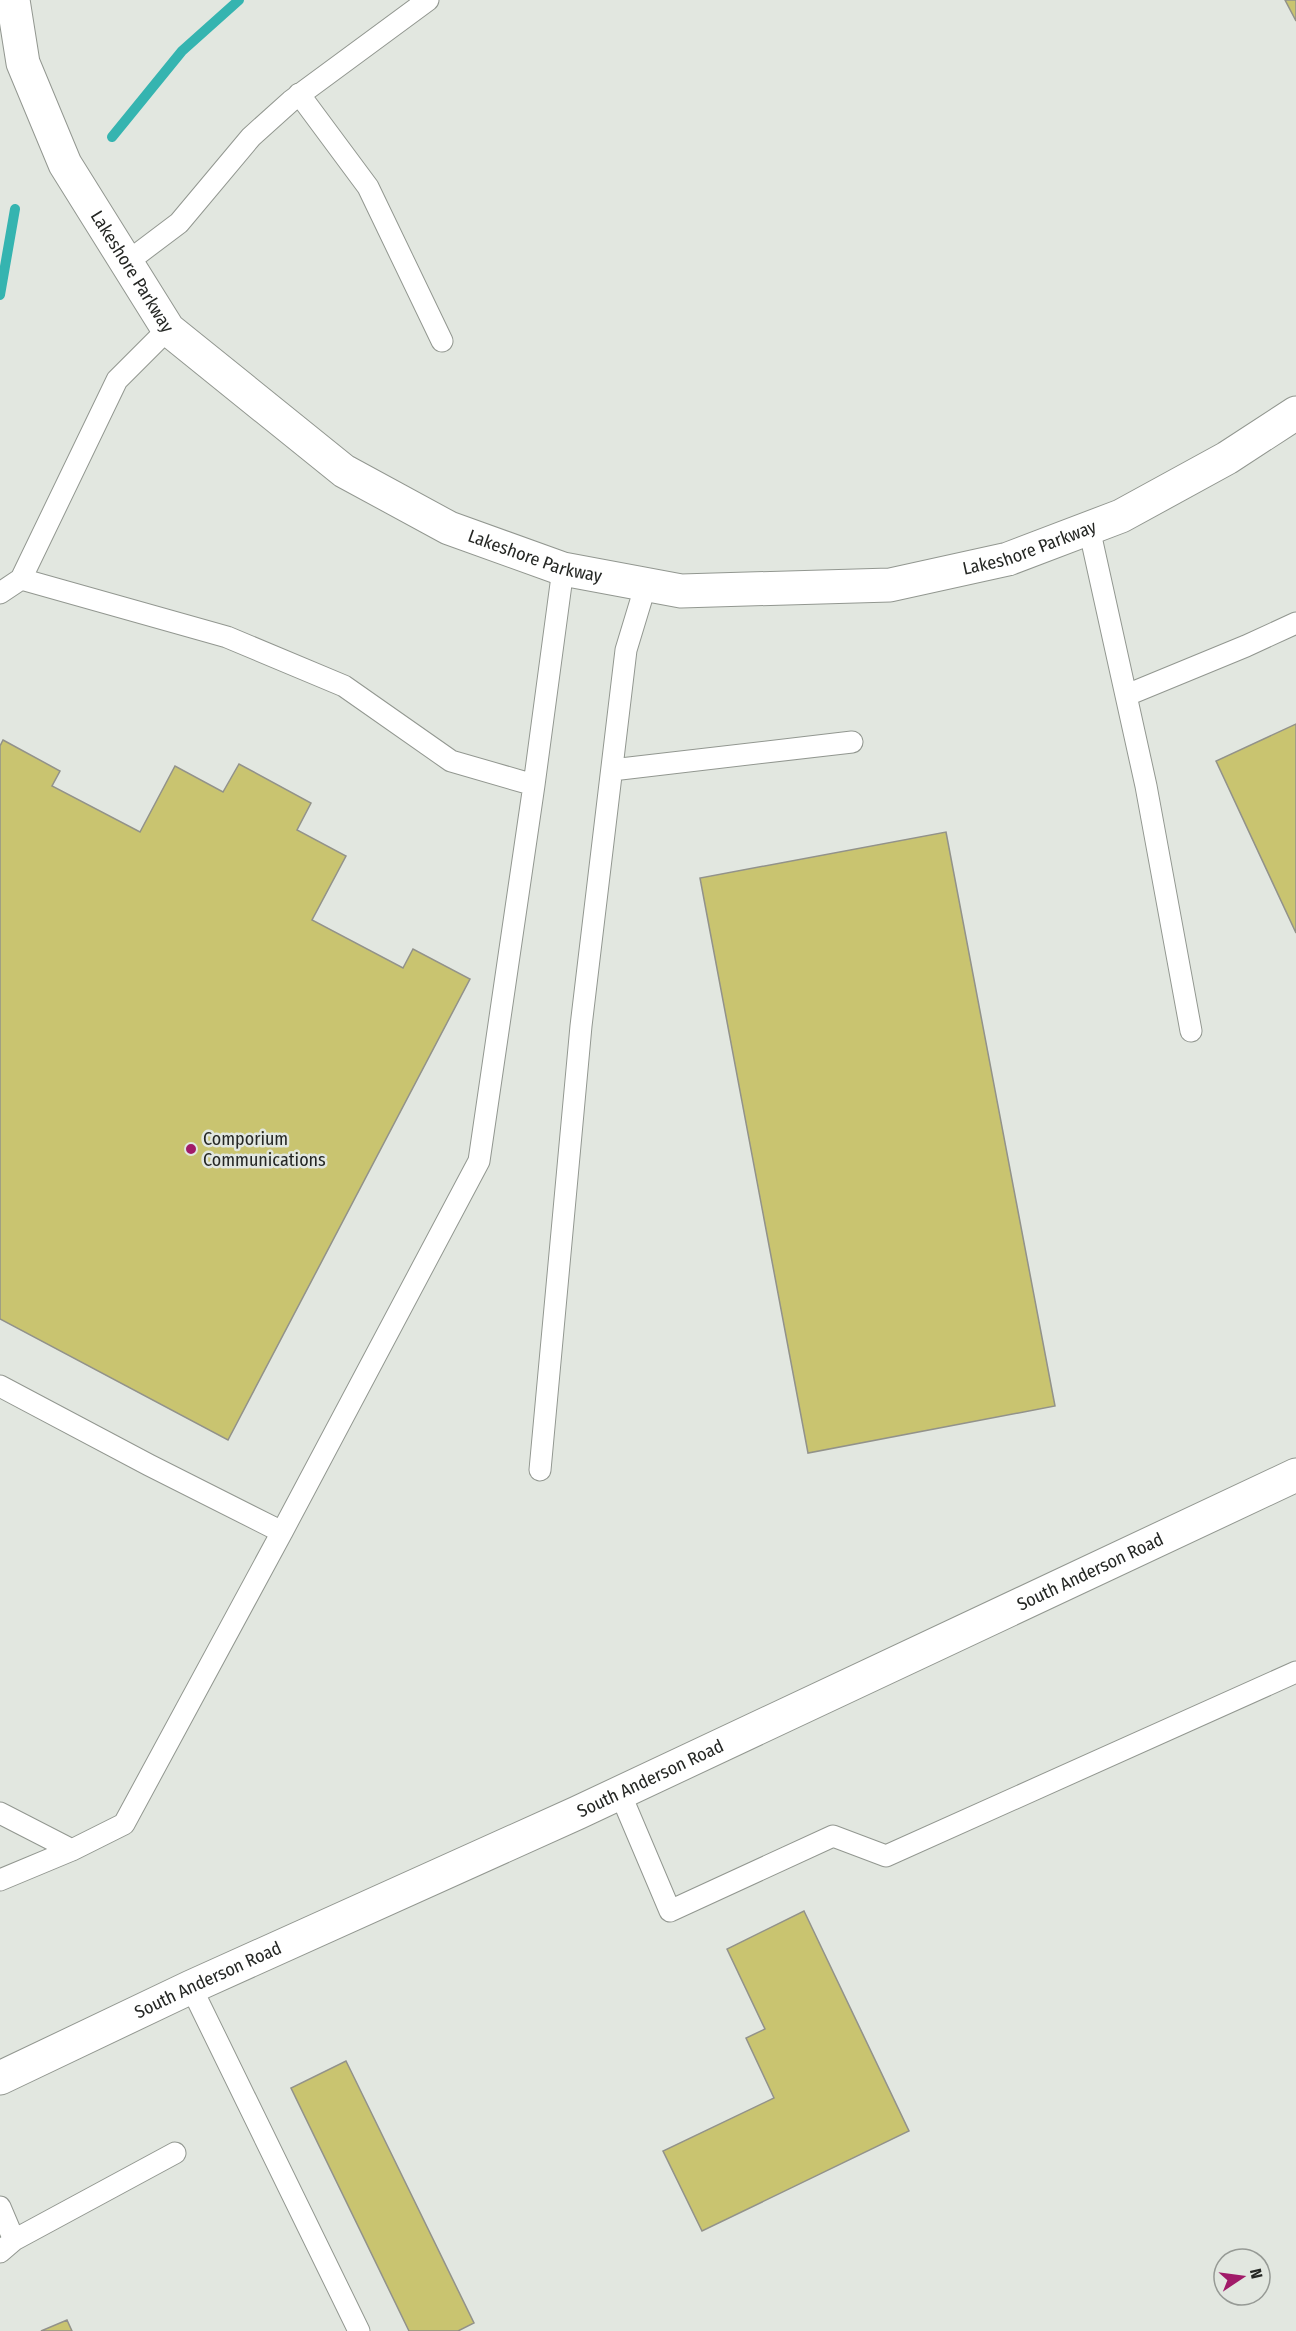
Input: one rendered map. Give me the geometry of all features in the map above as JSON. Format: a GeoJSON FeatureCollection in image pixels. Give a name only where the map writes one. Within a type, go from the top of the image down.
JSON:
{"type":"FeatureCollection","features":[{"type":"Feature","properties":{"kind":"street","name":"Lakeshore Parkway"},"geometry":{"type":"LineString","coordinates":[[13,0],[23,63],[64,164],[168,329],[344,471],[449,528],[563,569],[681,591],[890,585],[1008,559],[1121,516],[1218,463],[1296,413]]}},
{"type":"Feature","properties":{"kind":"street","name":"South Anderson Road"},"geometry":{"type":"LineString","coordinates":[[0,2078],[190,1987],[620,1793],[1294,1481]]}},
{"type":"Feature","properties":{"kind":"lane"},"geometry":{"type":"LineString","coordinates":[[126,263],[179,223],[251,137],[299,94],[428,0]]}},
{"type":"Feature","properties":{"kind":"lane"},"geometry":{"type":"LineString","coordinates":[[299,94],[368,187],[442,341]]}},
{"type":"Feature","properties":{"kind":"lane"},"geometry":{"type":"LineString","coordinates":[[0,593],[21,579],[117,380],[168,329]]}},
{"type":"Feature","properties":{"kind":"lane"},"geometry":{"type":"LineString","coordinates":[[1089,528],[1146,786],[1191,1031]]}},
{"type":"Feature","properties":{"kind":"lane"},"geometry":{"type":"LineString","coordinates":[[0,1880],[72,1850],[124,1824],[480,1161],[563,569]]}},
{"type":"Feature","properties":{"kind":"lane"},"geometry":{"type":"LineString","coordinates":[[21,579],[227,637],[345,686],[451,761],[534,785]]}},
{"type":"Feature","properties":{"kind":"lane"},"geometry":{"type":"LineString","coordinates":[[540,1470],[582,1026],[626,650],[646,584]]}},
{"type":"Feature","properties":{"kind":"lane"},"geometry":{"type":"LineString","coordinates":[[1127,695],[1296,623]]}},
{"type":"Feature","properties":{"kind":"lane"},"geometry":{"type":"LineString","coordinates":[[612,770],[852,742]]}},
{"type":"Feature","properties":{"kind":"lane"},"geometry":{"type":"LineString","coordinates":[[0,1386],[282,1532]]}},
{"type":"Feature","properties":{"kind":"lane"},"geometry":{"type":"LineString","coordinates":[[620,1793],[670,1911],[833,1836],[886,1856],[1296,1672]]}},
{"type":"Feature","properties":{"kind":"lane"},"geometry":{"type":"LineString","coordinates":[[0,1814],[72,1850]]}},
{"type":"Feature","properties":{"kind":"lane"},"geometry":{"type":"LineString","coordinates":[[190,1987],[359,2331]]}},
{"type":"Feature","properties":{"kind":"lane"},"geometry":{"type":"LineString","coordinates":[[0,2207],[7,2246],[175,2152]]}},
{"type":"Feature","properties":{"kind":"building"},"geometry":{"type":"Polygon","coordinates":[[[1285,0],[1296,0],[1296,21],[1285,0]]]}},
{"type":"Feature","properties":{"kind":"building"},"geometry":{"type":"Polygon","coordinates":[[[1296,724],[1296,933],[1216,761],[1296,724]]]}},
{"type":"Feature","properties":{"kind":"building","name":"Comporium Communications"},"geometry":{"type":"Polygon","coordinates":[[[3,740],[60,771],[52,786],[140,832],[175,766],[223,792],[239,764],[311,803],[297,830],[346,856],[312,920],[403,968],[413,949],[470,979],[228,1440],[0,1319],[0,746],[3,740]]]}},
{"type":"Feature","properties":{"kind":"building"},"geometry":{"type":"Polygon","coordinates":[[[946,832],[1055,1406],[808,1453],[700,878],[946,832]]]}},
{"type":"Feature","properties":{"kind":"building"},"geometry":{"type":"Polygon","coordinates":[[[804,1911],[909,2131],[702,2231],[663,2151],[774,2098],[746,2038],[765,2029],[727,1949],[804,1911]]]}},
{"type":"Feature","properties":{"kind":"building"},"geometry":{"type":"Polygon","coordinates":[[[346,2061],[474,2323],[458,2331],[409,2331],[291,2088],[346,2061]]]}},
{"type":"Feature","properties":{"kind":"building"},"geometry":{"type":"Polygon","coordinates":[[[67,2320],[72,2331],[41,2331],[67,2320]]]}},
{"type":"Feature","properties":{"kind":"waterway"},"geometry":{"type":"LineString","coordinates":[[112,137],[182,51],[239,0]]}},
{"type":"Feature","properties":{"kind":"waterway"},"geometry":{"type":"LineString","coordinates":[[0,295],[15,209]]}},
{"type":"Feature","properties":{"kind":"place","name":"Comporium Communications"},"geometry":{"type":"Point","coordinates":[191,1149]}}]}
